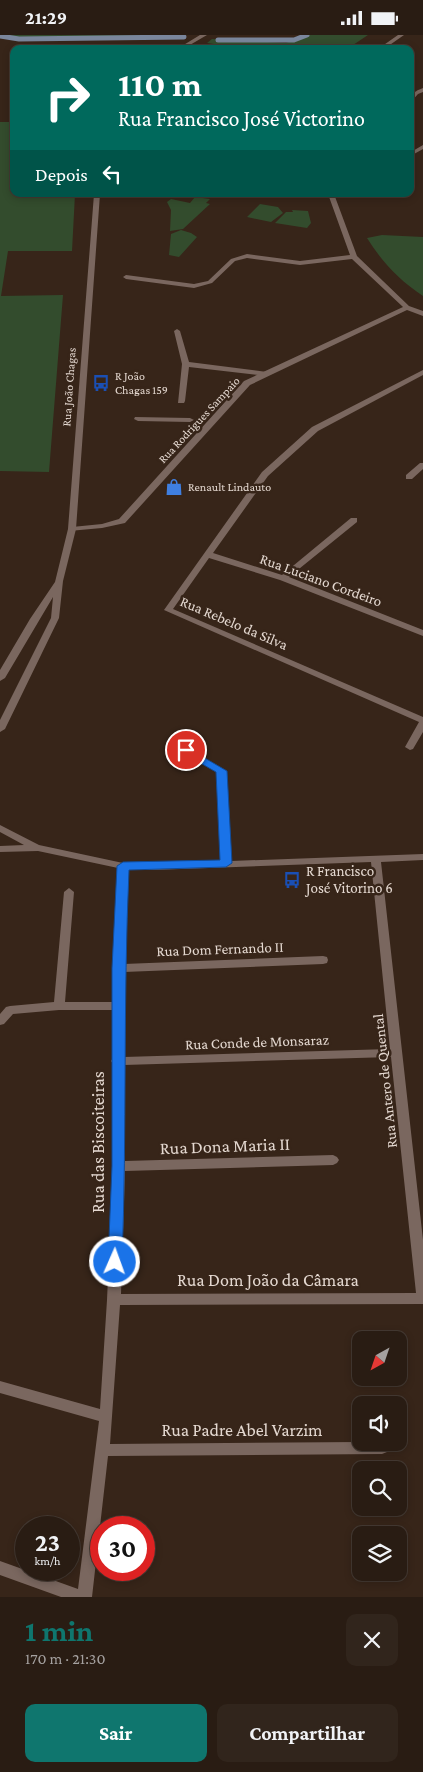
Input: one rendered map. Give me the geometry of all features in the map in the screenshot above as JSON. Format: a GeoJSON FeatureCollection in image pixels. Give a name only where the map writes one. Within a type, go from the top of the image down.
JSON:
{"type":"FeatureCollection","features":[{"type":"Feature","properties":{"kind":"street"},"geometry":{"type":"LineString","coordinates":[[186,45],[204,35]]}},
{"type":"Feature","properties":{"kind":"street"},"geometry":{"type":"LineString","coordinates":[[386,45],[401,35]]}},
{"type":"Feature","properties":{"kind":"street"},"geometry":{"type":"LineString","coordinates":[[414,98],[416,93],[423,90]]}},
{"type":"Feature","properties":{"kind":"street"},"geometry":{"type":"LineString","coordinates":[[414,152],[423,147]]}},
{"type":"Feature","properties":{"kind":"street","name":"Rua João Chagas"},"geometry":{"type":"LineString","coordinates":[[0,729],[55,618],[59,581],[72,529],[97,197]]}},
{"type":"Feature","properties":{"kind":"street"},"geometry":{"type":"LineString","coordinates":[[332,197],[354,257],[407,307],[423,315]]}},
{"type":"Feature","properties":{"kind":"street"},"geometry":{"type":"LineString","coordinates":[[126,277],[194,286],[210,282],[233,260],[247,256],[300,263],[354,257]]}},
{"type":"Feature","properties":{"kind":"street","name":"Rua Rodrigues Sampaio"},"geometry":{"type":"LineString","coordinates":[[72,529],[102,526],[122,521],[247,383],[407,307]]}},
{"type":"Feature","properties":{"kind":"street"},"geometry":{"type":"LineString","coordinates":[[177,331],[186,364],[181,401]]}},
{"type":"Feature","properties":{"kind":"street"},"geometry":{"type":"LineString","coordinates":[[186,364],[267,374]]}},
{"type":"Feature","properties":{"kind":"street","name":"Rua Rebelo da Silva"},"geometry":{"type":"LineString","coordinates":[[423,371],[316,429],[265,474],[168,610],[423,721]]}},
{"type":"Feature","properties":{"kind":"street"},"geometry":{"type":"LineString","coordinates":[[138,419],[190,420]]}},
{"type":"Feature","properties":{"kind":"street"},"geometry":{"type":"LineString","coordinates":[[409,477],[423,465]]}},
{"type":"Feature","properties":{"kind":"street"},"geometry":{"type":"LineString","coordinates":[[282,578],[354,519]]}},
{"type":"Feature","properties":{"kind":"street","name":"Rua Luciano Cordeiro"},"geometry":{"type":"LineString","coordinates":[[209,555],[282,578],[423,633]]}},
{"type":"Feature","properties":{"kind":"street","name":"Rua João Chagas"},"geometry":{"type":"LineString","coordinates":[[0,678],[34,619],[59,581]]}},
{"type":"Feature","properties":{"kind":"street"},"geometry":{"type":"LineString","coordinates":[[410,747],[423,721]]}},
{"type":"Feature","properties":{"kind":"street"},"geometry":{"type":"LineString","coordinates":[[186,750],[221,771],[226,863]]}},
{"type":"Feature","properties":{"kind":"street"},"geometry":{"type":"LineString","coordinates":[[0,828],[38,849]]}},
{"type":"Feature","properties":{"kind":"street"},"geometry":{"type":"LineString","coordinates":[[0,849],[38,849],[123,866],[376,860],[423,857]]}},
{"type":"Feature","properties":{"kind":"street","name":"Rua Antero de Quental"},"geometry":{"type":"LineString","coordinates":[[376,860],[423,1299]]}},
{"type":"Feature","properties":{"kind":"street","name":"Rua das Biscoiteiras"},"geometry":{"type":"LineString","coordinates":[[85,1597],[106,1417],[114,1300],[119,1166],[118,968],[123,866]]}},
{"type":"Feature","properties":{"kind":"street"},"geometry":{"type":"LineString","coordinates":[[59,1006],[69,892]]}},
{"type":"Feature","properties":{"kind":"street","name":"Rua Dom Fernando II"},"geometry":{"type":"LineString","coordinates":[[118,968],[323,959]]}},
{"type":"Feature","properties":{"kind":"street"},"geometry":{"type":"LineString","coordinates":[[0,1021],[10,1010],[59,1006],[119,1005]]}},
{"type":"Feature","properties":{"kind":"street","name":"Rua Conde de Monsaraz"},"geometry":{"type":"LineString","coordinates":[[117,1061],[397,1053]]}},
{"type":"Feature","properties":{"kind":"street","name":"Rua Dona Maria II"},"geometry":{"type":"LineString","coordinates":[[119,1166],[333,1160]]}},
{"type":"Feature","properties":{"kind":"street","name":"Rua Dom João da Câmara"},"geometry":{"type":"LineString","coordinates":[[114,1300],[423,1299]]}},
{"type":"Feature","properties":{"kind":"street"},"geometry":{"type":"LineString","coordinates":[[0,1387],[106,1417]]}},
{"type":"Feature","properties":{"kind":"street","name":"Rua Padre Abel Varzim"},"geometry":{"type":"LineString","coordinates":[[102,1450],[352,1448]]}},
{"type":"Feature","properties":{"kind":"street"},"geometry":{"type":"LineString","coordinates":[[0,1568],[81,1597]]}},
{"type":"Feature","properties":{"kind":"green space"},"geometry":{"type":"Polygon","coordinates":[[[0,35],[182,35],[16,38],[0,35]]]}},
{"type":"Feature","properties":{"kind":"green space"},"geometry":{"type":"Polygon","coordinates":[[[309,35],[368,35],[353,45],[221,45],[207,43],[212,39],[286,43],[309,35]]]}},
{"type":"Feature","properties":{"kind":"green space"},"geometry":{"type":"Polygon","coordinates":[[[0,122],[10,122],[10,197],[75,197],[72,251],[8,251],[1,296],[63,295],[49,472],[0,471],[0,122]]]}},
{"type":"Feature","properties":{"kind":"green space"},"geometry":{"type":"Polygon","coordinates":[[[195,197],[210,199],[206,203],[210,204],[183,229],[170,231],[171,210],[167,202],[171,199],[190,203],[195,197]]]}},
{"type":"Feature","properties":{"kind":"green space"},"geometry":{"type":"Polygon","coordinates":[[[260,204],[278,207],[283,213],[271,222],[247,217],[260,204]]]}},
{"type":"Feature","properties":{"kind":"green space"},"geometry":{"type":"Polygon","coordinates":[[[292,210],[308,211],[311,223],[307,228],[275,223],[286,212],[293,212],[292,210]]]}},
{"type":"Feature","properties":{"kind":"green space"},"geometry":{"type":"Polygon","coordinates":[[[181,230],[197,237],[179,257],[169,255],[171,234],[181,230]]]}},
{"type":"Feature","properties":{"kind":"green space"},"geometry":{"type":"Polygon","coordinates":[[[382,235],[423,237],[423,296],[406,284],[392,270],[367,238],[382,235]]]}},
{"type":"Feature","properties":{"kind":"waterway"},"geometry":{"type":"LineString","coordinates":[[218,40],[294,40],[307,35]]}},
{"type":"Feature","properties":{"kind":"waterway"},"geometry":{"type":"LineString","coordinates":[[0,36],[19,39],[184,37]]}},
{"type":"Feature","properties":{"kind":"place","name":"R João Chagas 159"},"geometry":{"type":"Point","coordinates":[101,383]}},
{"type":"Feature","properties":{"kind":"place","name":"Renault Lindauto"},"geometry":{"type":"Point","coordinates":[174,487]}},
{"type":"Feature","properties":{"kind":"place","name":"R Francisco José Vitorino 6"},"geometry":{"type":"Point","coordinates":[292,880]}},
{"type":"Feature","properties":{"kind":"route"},"geometry":{"type":"LineString","coordinates":[[115,1262],[119,1166],[118,968],[123,866],[154,867],[226,863],[221,771],[186,750]]}}]}
